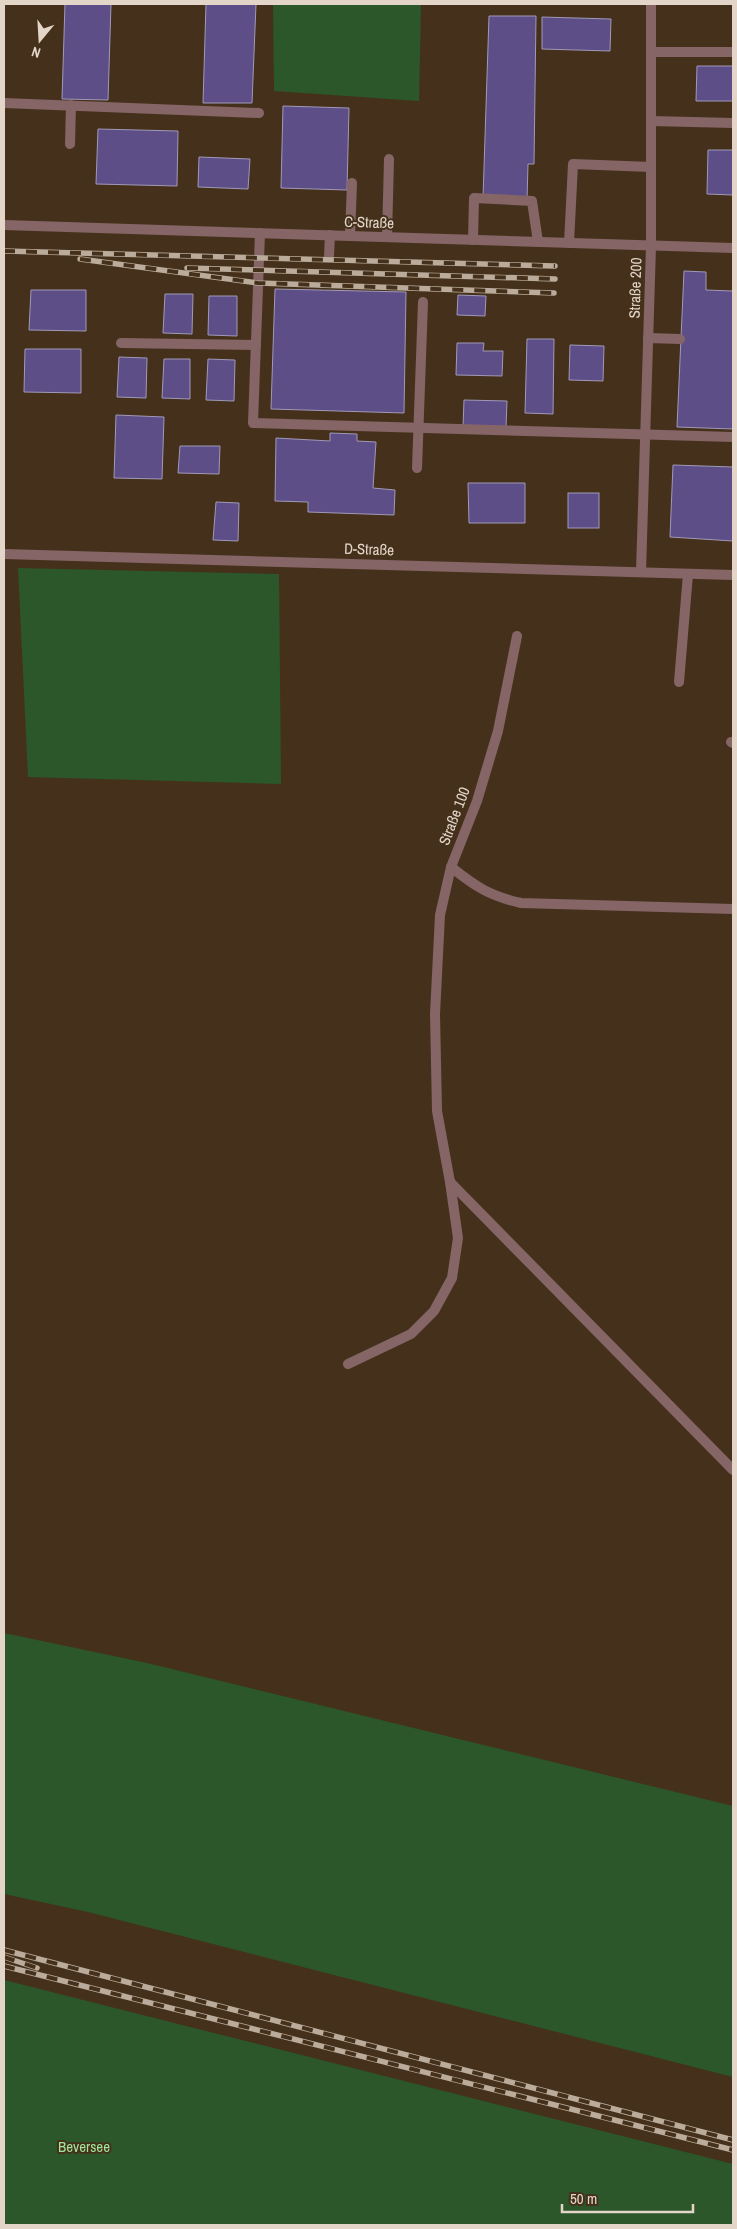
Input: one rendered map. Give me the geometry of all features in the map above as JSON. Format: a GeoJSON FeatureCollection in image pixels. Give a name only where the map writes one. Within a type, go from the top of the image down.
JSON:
{"type":"FeatureCollection","features":[{"type":"Feature","properties":{"kind":"lane","name":"Straße 200"},"geometry":{"type":"LineString","coordinates":[[641,572],[651,246],[651,4]]}},
{"type":"Feature","properties":{"kind":"lane"},"geometry":{"type":"LineString","coordinates":[[651,52],[733,52]]}},
{"type":"Feature","properties":{"kind":"lane"},"geometry":{"type":"LineString","coordinates":[[4,103],[259,113]]}},
{"type":"Feature","properties":{"kind":"lane"},"geometry":{"type":"LineString","coordinates":[[70,144],[71,106]]}},
{"type":"Feature","properties":{"kind":"lane"},"geometry":{"type":"LineString","coordinates":[[651,121],[733,123]]}},
{"type":"Feature","properties":{"kind":"lane"},"geometry":{"type":"LineString","coordinates":[[387,237],[389,159]]}},
{"type":"Feature","properties":{"kind":"lane"},"geometry":{"type":"LineString","coordinates":[[569,243],[573,164],[651,167]]}},
{"type":"Feature","properties":{"kind":"lane"},"geometry":{"type":"LineString","coordinates":[[350,236],[352,184]]}},
{"type":"Feature","properties":{"kind":"lane"},"geometry":{"type":"LineString","coordinates":[[473,240],[474,198],[532,201],[538,242]]}},
{"type":"Feature","properties":{"kind":"lane","name":"C-Straße"},"geometry":{"type":"LineString","coordinates":[[4,225],[733,248]]}},
{"type":"Feature","properties":{"kind":"lane"},"geometry":{"type":"LineString","coordinates":[[260,233],[253,423],[733,437]]}},
{"type":"Feature","properties":{"kind":"lane"},"geometry":{"type":"LineString","coordinates":[[329,256],[330,235]]}},
{"type":"Feature","properties":{"kind":"lane"},"geometry":{"type":"LineString","coordinates":[[417,468],[423,302]]}},
{"type":"Feature","properties":{"kind":"lane"},"geometry":{"type":"LineString","coordinates":[[648,338],[680,339]]}},
{"type":"Feature","properties":{"kind":"lane"},"geometry":{"type":"LineString","coordinates":[[121,343],[256,345]]}},
{"type":"Feature","properties":{"kind":"lane","name":"D-Straße"},"geometry":{"type":"LineString","coordinates":[[4,554],[733,575]]}},
{"type":"Feature","properties":{"kind":"lane"},"geometry":{"type":"LineString","coordinates":[[679,682],[688,574]]}},
{"type":"Feature","properties":{"kind":"lane","name":"Straße 100"},"geometry":{"type":"LineString","coordinates":[[517,636],[498,731],[477,801],[450,867],[474,886],[498,898],[522,904],[733,909]]}},
{"type":"Feature","properties":{"kind":"lane"},"geometry":{"type":"LineString","coordinates":[[348,1364],[411,1334],[434,1311],[452,1278],[458,1238],[437,1110],[435,1014],[440,915],[450,867]]}},
{"type":"Feature","properties":{"kind":"lane"},"geometry":{"type":"LineString","coordinates":[[450,1182],[733,1470]]}},
{"type":"Feature","properties":{"kind":"green space"},"geometry":{"type":"Polygon","coordinates":[[[273,4],[421,4],[419,101],[274,91],[273,4]]]}},
{"type":"Feature","properties":{"kind":"green space"},"geometry":{"type":"Polygon","coordinates":[[[18,568],[279,574],[281,784],[28,777],[18,568]]]}},
{"type":"Feature","properties":{"kind":"green space"},"geometry":{"type":"Polygon","coordinates":[[[4,1633],[147,1663],[733,1806],[733,2077],[88,1912],[4,1894],[4,1633]]]}},
{"type":"Feature","properties":{"kind":"green space","name":"Beversee"},"geometry":{"type":"Polygon","coordinates":[[[4,1980],[733,2164],[733,2225],[4,2225],[4,1980]]]}},
{"type":"Feature","properties":{"kind":"building"},"geometry":{"type":"Polygon","coordinates":[[[65,4],[111,4],[108,100],[62,99],[65,4]]]}},
{"type":"Feature","properties":{"kind":"building"},"geometry":{"type":"Polygon","coordinates":[[[206,4],[256,4],[252,103],[203,103],[206,4]]]}},
{"type":"Feature","properties":{"kind":"building"},"geometry":{"type":"Polygon","coordinates":[[[489,16],[536,16],[534,164],[528,164],[527,200],[483,198],[489,16]]]}},
{"type":"Feature","properties":{"kind":"building"},"geometry":{"type":"Polygon","coordinates":[[[542,17],[611,19],[610,51],[542,49],[542,17]]]}},
{"type":"Feature","properties":{"kind":"building"},"geometry":{"type":"Polygon","coordinates":[[[697,66],[733,66],[733,101],[696,101],[697,66]]]}},
{"type":"Feature","properties":{"kind":"building"},"geometry":{"type":"Polygon","coordinates":[[[283,106],[349,108],[347,190],[281,188],[283,106]]]}},
{"type":"Feature","properties":{"kind":"building"},"geometry":{"type":"Polygon","coordinates":[[[98,129],[178,131],[177,186],[96,184],[98,129]]]}},
{"type":"Feature","properties":{"kind":"building"},"geometry":{"type":"Polygon","coordinates":[[[708,150],[733,150],[733,195],[707,194],[708,150]]]}},
{"type":"Feature","properties":{"kind":"building"},"geometry":{"type":"Polygon","coordinates":[[[199,157],[250,159],[248,189],[198,187],[199,157]]]}},
{"type":"Feature","properties":{"kind":"building"},"geometry":{"type":"Polygon","coordinates":[[[684,271],[706,272],[706,290],[733,291],[733,429],[677,427],[684,271]]]}},
{"type":"Feature","properties":{"kind":"building"},"geometry":{"type":"Polygon","coordinates":[[[275,289],[406,292],[404,413],[271,409],[275,289]]]}},
{"type":"Feature","properties":{"kind":"building"},"geometry":{"type":"Polygon","coordinates":[[[31,290],[86,290],[86,331],[29,330],[31,290]]]}},
{"type":"Feature","properties":{"kind":"building"},"geometry":{"type":"Polygon","coordinates":[[[165,294],[193,294],[192,334],[163,333],[165,294]]]}},
{"type":"Feature","properties":{"kind":"building"},"geometry":{"type":"Polygon","coordinates":[[[458,295],[486,296],[485,316],[457,315],[458,295]]]}},
{"type":"Feature","properties":{"kind":"building"},"geometry":{"type":"Polygon","coordinates":[[[209,296],[237,296],[237,336],[208,335],[209,296]]]}},
{"type":"Feature","properties":{"kind":"building"},"geometry":{"type":"Polygon","coordinates":[[[527,339],[554,339],[553,414],[525,413],[527,339]]]}},
{"type":"Feature","properties":{"kind":"building"},"geometry":{"type":"Polygon","coordinates":[[[457,343],[484,343],[483,351],[503,351],[502,376],[456,375],[457,343]]]}},
{"type":"Feature","properties":{"kind":"building"},"geometry":{"type":"Polygon","coordinates":[[[570,345],[604,346],[603,381],[569,380],[570,345]]]}},
{"type":"Feature","properties":{"kind":"building"},"geometry":{"type":"Polygon","coordinates":[[[25,349],[81,349],[81,393],[24,392],[25,349]]]}},
{"type":"Feature","properties":{"kind":"building"},"geometry":{"type":"Polygon","coordinates":[[[119,357],[147,358],[146,398],[117,397],[119,357]]]}},
{"type":"Feature","properties":{"kind":"building"},"geometry":{"type":"Polygon","coordinates":[[[164,359],[190,359],[190,399],[162,398],[164,359]]]}},
{"type":"Feature","properties":{"kind":"building"},"geometry":{"type":"Polygon","coordinates":[[[208,359],[235,360],[234,401],[206,400],[208,359]]]}},
{"type":"Feature","properties":{"kind":"building"},"geometry":{"type":"Polygon","coordinates":[[[464,400],[507,401],[506,427],[463,427],[464,400]]]}},
{"type":"Feature","properties":{"kind":"building"},"geometry":{"type":"Polygon","coordinates":[[[116,415],[164,417],[162,479],[114,478],[116,415]]]}},
{"type":"Feature","properties":{"kind":"building"},"geometry":{"type":"Polygon","coordinates":[[[330,433],[357,434],[357,441],[376,442],[373,488],[395,490],[394,515],[308,512],[308,502],[275,501],[276,438],[330,441],[330,433]]]}},
{"type":"Feature","properties":{"kind":"building"},"geometry":{"type":"Polygon","coordinates":[[[180,446],[220,446],[219,474],[178,473],[180,446]]]}},
{"type":"Feature","properties":{"kind":"building"},"geometry":{"type":"Polygon","coordinates":[[[673,465],[733,467],[733,541],[670,537],[673,465]]]}},
{"type":"Feature","properties":{"kind":"building"},"geometry":{"type":"Polygon","coordinates":[[[468,483],[525,483],[525,523],[469,523],[468,483]]]}},
{"type":"Feature","properties":{"kind":"building"},"geometry":{"type":"Polygon","coordinates":[[[568,493],[599,493],[599,528],[568,528],[568,493]]]}},
{"type":"Feature","properties":{"kind":"building"},"geometry":{"type":"Polygon","coordinates":[[[216,502],[239,503],[238,541],[213,540],[216,502]]]}},
{"type":"Feature","properties":{"kind":"railway"},"geometry":{"type":"LineString","coordinates":[[4,251],[555,266]]}},
{"type":"Feature","properties":{"kind":"railway"},"geometry":{"type":"LineString","coordinates":[[80,259],[258,283],[554,293]]}},
{"type":"Feature","properties":{"kind":"railway"},"geometry":{"type":"LineString","coordinates":[[187,268],[555,279]]}},
{"type":"Feature","properties":{"kind":"railway"},"geometry":{"type":"LineString","coordinates":[[4,1950],[733,2140]]}},
{"type":"Feature","properties":{"kind":"railway"},"geometry":{"type":"LineString","coordinates":[[4,1957],[37,1968]]}},
{"type":"Feature","properties":{"kind":"railway"},"geometry":{"type":"LineString","coordinates":[[4,1966],[733,2150]]}}]}
